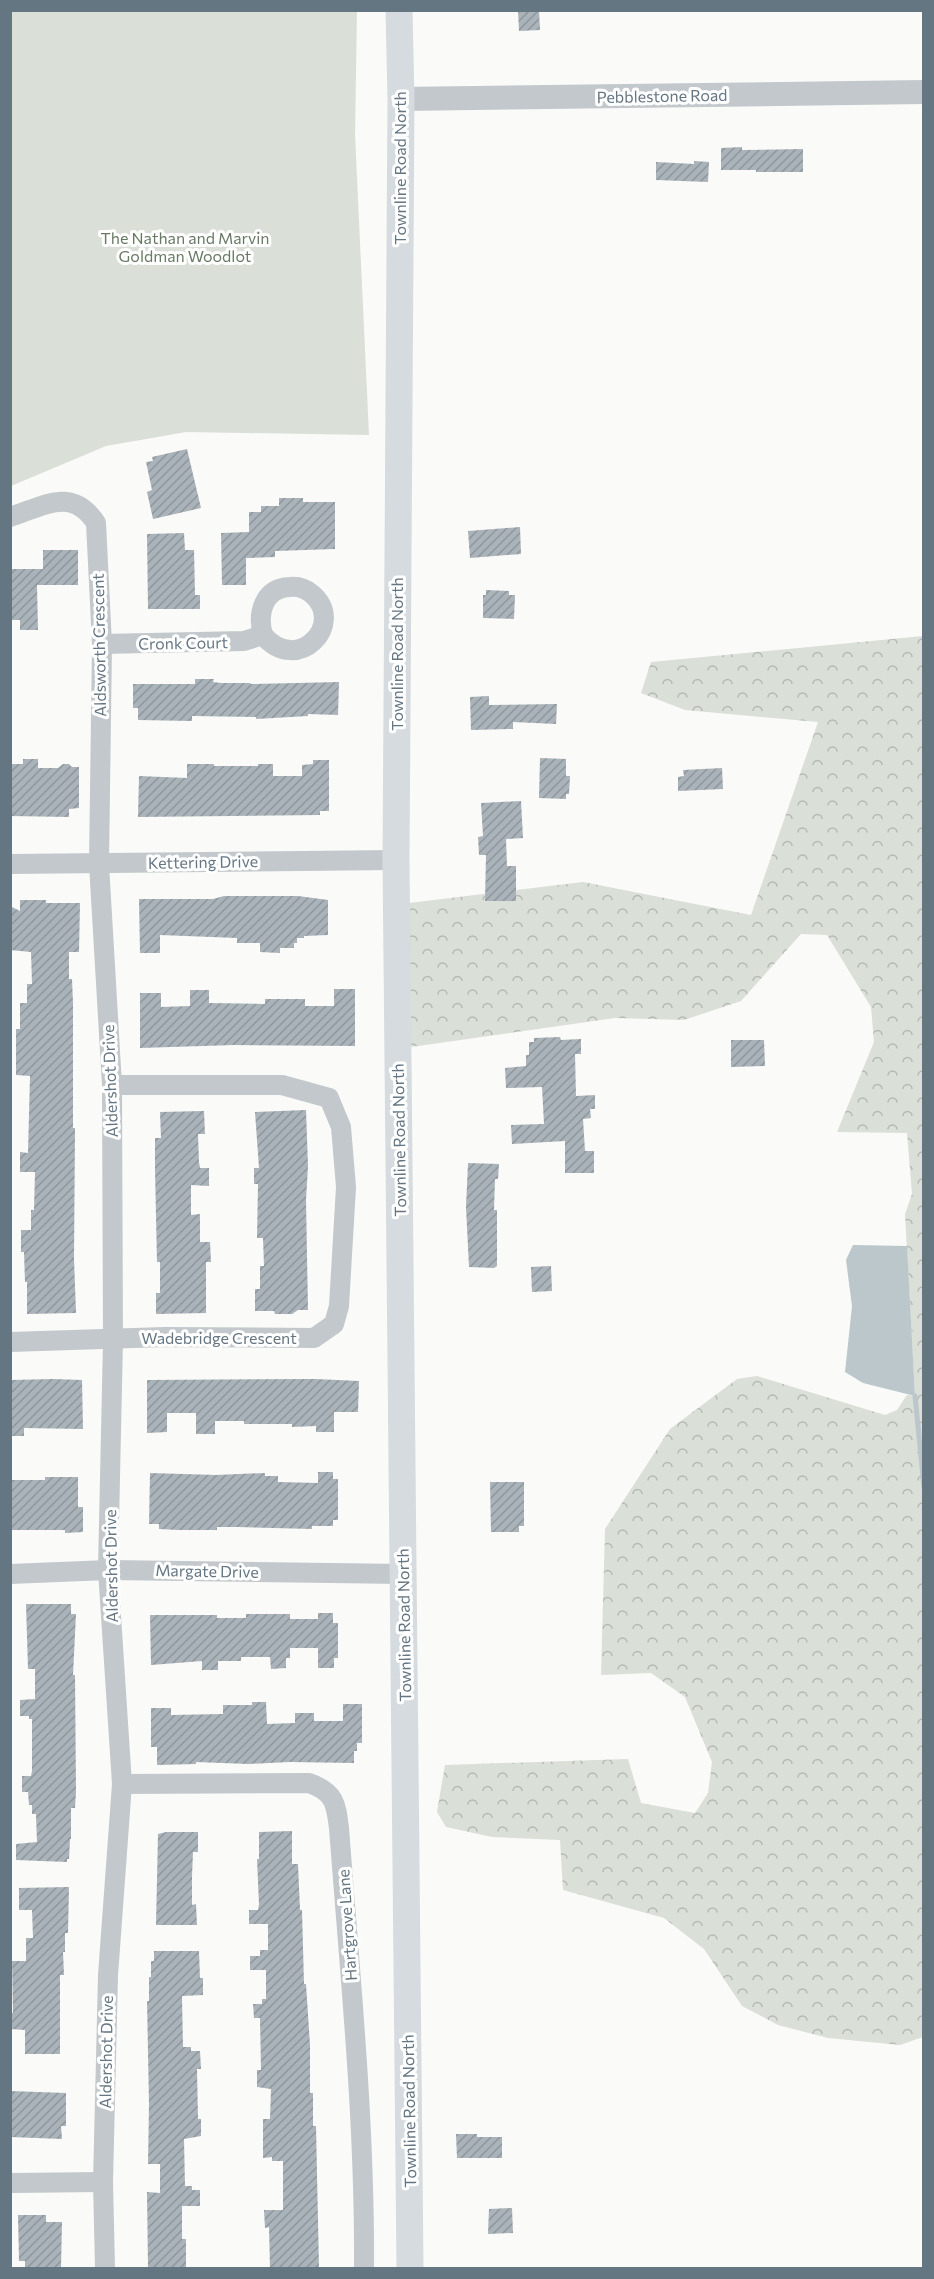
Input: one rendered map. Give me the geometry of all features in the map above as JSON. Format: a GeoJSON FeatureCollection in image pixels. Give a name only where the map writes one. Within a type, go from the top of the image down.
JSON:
{"type":"FeatureCollection","features":[{"type":"Feature","properties":{"kind":"main road","name":"Townline Road North"},"geometry":{"type":"LineString","coordinates":[[399,10],[401,99],[396,860],[410,2268]]}},
{"type":"Feature","properties":{"kind":"street","name":"Pebblestone Road"},"geometry":{"type":"LineString","coordinates":[[401,99],[924,92]]}},
{"type":"Feature","properties":{"kind":"street","name":"Aldsworth Crescent"},"geometry":{"type":"LineString","coordinates":[[10,517],[63,500],[76,503],[88,510],[96,523],[102,644],[99,864]]}},
{"type":"Feature","properties":{"kind":"street","name":"Cronk Court"},"geometry":{"type":"LineString","coordinates":[[102,644],[244,641],[263,635]]}},
{"type":"Feature","properties":{"kind":"street","name":"Kettering Drive"},"geometry":{"type":"LineString","coordinates":[[10,864],[396,860]]}},
{"type":"Feature","properties":{"kind":"street","name":"Aldershot Drive"},"geometry":{"type":"LineString","coordinates":[[99,864],[112,1085],[113,1340],[108,1570],[122,1784],[108,1975],[103,2182],[105,2268]]}},
{"type":"Feature","properties":{"kind":"street","name":"Wadebridge Crescent"},"geometry":{"type":"LineString","coordinates":[[10,1342],[165,1337],[314,1338],[334,1324],[339,1306],[346,1187],[342,1127],[329,1098],[282,1085],[112,1085]]}},
{"type":"Feature","properties":{"kind":"street","name":"Margate Drive"},"geometry":{"type":"LineString","coordinates":[[10,1574],[108,1570],[404,1574]]}},
{"type":"Feature","properties":{"kind":"street","name":"Hartgrove Lane"},"geometry":{"type":"LineString","coordinates":[[122,1784],[309,1783],[321,1787],[331,1795],[337,1810],[339,1828],[358,2086],[364,2209],[364,2268]]}},
{"type":"Feature","properties":{"kind":"street"},"geometry":{"type":"LineString","coordinates":[[10,2183],[103,2182]]}},
{"type":"Feature","properties":{"kind":"green space","name":"The Nathan and Marvin Goldman Woodlot"},"geometry":{"type":"Polygon","coordinates":[[[11,10],[357,11],[355,135],[369,435],[186,432],[106,446],[11,486],[11,10]]]}},
{"type":"Feature","properties":{"kind":"green space"},"geometry":{"type":"Polygon","coordinates":[[[923,636],[923,2037],[900,2045],[828,2038],[778,2025],[742,2006],[704,1949],[664,1918],[563,1890],[560,1840],[492,1837],[446,1827],[437,1812],[445,1765],[628,1759],[641,1803],[695,1813],[708,1793],[712,1762],[685,1697],[651,1673],[601,1675],[605,1529],[670,1429],[737,1379],[757,1376],[885,1415],[897,1410],[907,1395],[915,1396],[905,1214],[912,1194],[907,1133],[837,1132],[874,1042],[871,1007],[827,935],[801,934],[741,1001],[684,1020],[615,1018],[411,1047],[409,903],[583,882],[751,915],[818,722],[685,710],[641,693],[651,662],[923,636]]]}},
{"type":"Feature","properties":{"kind":"shaded area"},"geometry":{"type":"Polygon","coordinates":[[[853,1245],[907,1246],[915,1396],[863,1383],[845,1372],[852,1306],[846,1260],[853,1245]]]}},
{"type":"Feature","properties":{"kind":"building"},"geometry":{"type":"Polygon","coordinates":[[[518,10],[539,10],[540,30],[519,31],[518,10]]]}},
{"type":"Feature","properties":{"kind":"building"},"geometry":{"type":"Polygon","coordinates":[[[742,147],[742,150],[803,149],[803,172],[721,170],[721,148],[742,147]]]}},
{"type":"Feature","properties":{"kind":"building"},"geometry":{"type":"Polygon","coordinates":[[[694,161],[709,162],[708,182],[656,180],[656,162],[694,164],[694,161]]]}},
{"type":"Feature","properties":{"kind":"building"},"geometry":{"type":"Polygon","coordinates":[[[187,449],[201,508],[153,519],[147,492],[152,490],[146,462],[153,461],[152,457],[187,449]]]}},
{"type":"Feature","properties":{"kind":"building"},"geometry":{"type":"Polygon","coordinates":[[[279,498],[303,498],[303,502],[335,502],[335,549],[275,551],[275,557],[246,558],[246,585],[222,585],[221,533],[249,532],[249,512],[261,512],[261,506],[279,506],[279,498]]]}},
{"type":"Feature","properties":{"kind":"building"},"geometry":{"type":"Polygon","coordinates":[[[520,527],[521,554],[470,558],[468,531],[520,527]]]}},
{"type":"Feature","properties":{"kind":"building"},"geometry":{"type":"Polygon","coordinates":[[[184,533],[185,550],[194,550],[195,595],[200,595],[200,609],[148,609],[147,534],[184,533]]]}},
{"type":"Feature","properties":{"kind":"building"},"geometry":{"type":"Polygon","coordinates":[[[43,550],[78,550],[78,585],[37,585],[38,630],[20,630],[20,620],[10,620],[10,569],[43,569],[43,550]]]}},
{"type":"Feature","properties":{"kind":"building"},"geometry":{"type":"Polygon","coordinates":[[[486,590],[509,591],[509,595],[515,595],[514,619],[483,618],[483,595],[486,595],[486,590]]]}},
{"type":"Feature","properties":{"kind":"building"},"geometry":{"type":"Polygon","coordinates":[[[195,679],[251,684],[339,682],[338,715],[308,714],[308,716],[256,719],[256,717],[192,716],[192,721],[138,720],[138,708],[133,708],[133,684],[195,684],[195,679]]]}},
{"type":"Feature","properties":{"kind":"building"},"geometry":{"type":"Polygon","coordinates":[[[489,696],[489,705],[557,704],[556,724],[513,722],[513,729],[471,730],[470,697],[489,696]]]}},
{"type":"Feature","properties":{"kind":"building"},"geometry":{"type":"Polygon","coordinates":[[[540,758],[566,759],[566,776],[570,776],[569,794],[566,794],[566,799],[539,798],[540,758]]]}},
{"type":"Feature","properties":{"kind":"building"},"geometry":{"type":"Polygon","coordinates":[[[23,759],[38,759],[38,768],[58,768],[63,764],[79,767],[79,808],[69,809],[69,817],[10,816],[12,764],[23,764],[23,759]]]}},
{"type":"Feature","properties":{"kind":"building"},"geometry":{"type":"Polygon","coordinates":[[[313,760],[329,760],[329,811],[320,811],[320,815],[138,817],[139,776],[187,778],[187,764],[258,766],[258,764],[273,764],[273,776],[302,776],[302,765],[313,764],[313,760]]]}},
{"type":"Feature","properties":{"kind":"building"},"geometry":{"type":"Polygon","coordinates":[[[722,768],[723,789],[678,791],[678,777],[684,776],[683,770],[722,768]]]}},
{"type":"Feature","properties":{"kind":"building"},"geometry":{"type":"Polygon","coordinates":[[[521,801],[523,838],[506,839],[507,866],[516,866],[516,901],[485,901],[486,855],[479,855],[478,837],[483,836],[481,803],[521,801]]]}},
{"type":"Feature","properties":{"kind":"building"},"geometry":{"type":"Polygon","coordinates":[[[224,896],[298,896],[328,900],[328,935],[297,938],[294,948],[280,948],[280,953],[260,952],[260,943],[237,943],[237,938],[160,935],[160,953],[140,953],[139,899],[213,899],[224,896]]]}},
{"type":"Feature","properties":{"kind":"building"},"geometry":{"type":"Polygon","coordinates":[[[20,900],[80,903],[79,952],[69,952],[69,979],[72,979],[73,1003],[76,1313],[27,1314],[27,1282],[25,1282],[24,1252],[21,1252],[21,1230],[31,1230],[35,1172],[20,1172],[20,1152],[28,1153],[30,1076],[16,1075],[16,1029],[20,1029],[20,1003],[27,1003],[27,984],[32,984],[31,952],[10,950],[10,906],[20,911],[20,900]]]}},
{"type":"Feature","properties":{"kind":"building"},"geometry":{"type":"Polygon","coordinates":[[[334,989],[355,989],[355,1046],[234,1045],[140,1048],[140,993],[161,993],[161,1007],[190,1006],[190,990],[209,990],[209,1003],[265,1004],[265,999],[305,999],[305,1006],[334,1006],[334,989]]]}},
{"type":"Feature","properties":{"kind":"building"},"geometry":{"type":"Polygon","coordinates":[[[560,1037],[561,1040],[581,1039],[581,1054],[575,1054],[576,1096],[595,1095],[595,1109],[590,1109],[591,1118],[583,1119],[585,1151],[594,1151],[594,1173],[565,1173],[565,1141],[512,1144],[511,1125],[544,1124],[542,1087],[506,1088],[505,1068],[526,1066],[529,1042],[534,1042],[534,1038],[560,1037]]]}},
{"type":"Feature","properties":{"kind":"building"},"geometry":{"type":"Polygon","coordinates":[[[731,1040],[764,1040],[765,1066],[731,1067],[731,1040]]]}},
{"type":"Feature","properties":{"kind":"building"},"geometry":{"type":"Polygon","coordinates":[[[306,1110],[308,1310],[298,1310],[292,1314],[255,1311],[255,1289],[260,1289],[260,1266],[264,1266],[263,1238],[257,1238],[258,1184],[254,1184],[254,1168],[259,1168],[255,1112],[306,1110]]]}},
{"type":"Feature","properties":{"kind":"building"},"geometry":{"type":"Polygon","coordinates":[[[204,1111],[205,1134],[198,1134],[199,1162],[200,1168],[209,1168],[209,1186],[191,1185],[191,1215],[200,1214],[200,1242],[210,1242],[211,1262],[206,1262],[206,1313],[156,1314],[156,1293],[160,1293],[160,1262],[157,1262],[155,1138],[161,1138],[160,1112],[204,1111]]]}},
{"type":"Feature","properties":{"kind":"building"},"geometry":{"type":"Polygon","coordinates":[[[468,1163],[499,1164],[498,1179],[495,1179],[497,1266],[494,1268],[469,1267],[466,1207],[468,1163]]]}},
{"type":"Feature","properties":{"kind":"building"},"geometry":{"type":"Polygon","coordinates":[[[551,1266],[552,1291],[532,1292],[531,1267],[551,1266]]]}},
{"type":"Feature","properties":{"kind":"building"},"geometry":{"type":"Polygon","coordinates":[[[10,1380],[82,1380],[83,1429],[24,1428],[24,1436],[10,1436],[10,1380]]]}},
{"type":"Feature","properties":{"kind":"building"},"geometry":{"type":"Polygon","coordinates":[[[147,1380],[359,1381],[358,1412],[334,1412],[334,1432],[316,1432],[316,1426],[292,1427],[292,1424],[244,1424],[244,1421],[215,1421],[215,1434],[196,1434],[196,1413],[167,1413],[167,1432],[147,1433],[147,1380]]]}},
{"type":"Feature","properties":{"kind":"building"},"geometry":{"type":"Polygon","coordinates":[[[318,1472],[333,1472],[333,1479],[338,1479],[338,1520],[333,1520],[333,1526],[312,1526],[312,1529],[217,1527],[217,1530],[178,1530],[159,1529],[159,1524],[149,1524],[150,1473],[216,1475],[265,1473],[265,1476],[278,1476],[278,1482],[318,1483],[318,1472]]]}},
{"type":"Feature","properties":{"kind":"building"},"geometry":{"type":"Polygon","coordinates":[[[45,1477],[78,1477],[78,1507],[83,1507],[83,1532],[12,1530],[12,1480],[45,1480],[45,1477]]]}},
{"type":"Feature","properties":{"kind":"building"},"geometry":{"type":"Polygon","coordinates":[[[490,1482],[524,1482],[524,1526],[519,1526],[519,1532],[491,1532],[490,1482]]]}},
{"type":"Feature","properties":{"kind":"building"},"geometry":{"type":"Polygon","coordinates":[[[26,1604],[71,1604],[71,1614],[76,1614],[73,1675],[75,1675],[76,1791],[75,1808],[71,1808],[71,1839],[67,1862],[16,1860],[16,1844],[37,1842],[36,1814],[32,1814],[28,1792],[22,1792],[22,1776],[31,1776],[32,1771],[32,1719],[29,1719],[29,1716],[20,1716],[20,1700],[35,1699],[35,1669],[28,1669],[26,1604]]]}},
{"type":"Feature","properties":{"kind":"building"},"geometry":{"type":"Polygon","coordinates":[[[318,1613],[333,1613],[333,1623],[338,1623],[338,1658],[334,1658],[334,1668],[318,1668],[318,1648],[290,1648],[290,1658],[286,1658],[286,1668],[271,1669],[270,1657],[241,1657],[241,1661],[218,1661],[218,1670],[202,1670],[202,1661],[151,1665],[150,1615],[217,1615],[217,1618],[246,1618],[246,1614],[290,1614],[290,1619],[318,1619],[318,1613]]]}},
{"type":"Feature","properties":{"kind":"building"},"geometry":{"type":"Polygon","coordinates":[[[252,1702],[266,1702],[267,1724],[295,1723],[295,1713],[314,1713],[314,1721],[343,1721],[343,1704],[362,1704],[362,1743],[357,1743],[354,1763],[196,1762],[196,1764],[157,1765],[157,1747],[151,1747],[151,1708],[171,1708],[171,1715],[223,1714],[223,1705],[252,1705],[252,1702]]]}},
{"type":"Feature","properties":{"kind":"building"},"geometry":{"type":"Polygon","coordinates":[[[292,1831],[292,1864],[298,1864],[300,1910],[302,1910],[304,1984],[306,1984],[310,2045],[310,2093],[313,2093],[313,2126],[316,2126],[319,2268],[270,2268],[269,2227],[265,2228],[264,2210],[283,2210],[283,2161],[272,2161],[272,2157],[263,2158],[263,2119],[270,2119],[271,2089],[257,2087],[257,2070],[261,2070],[260,2018],[254,2018],[253,2004],[262,2004],[262,1999],[266,1999],[266,1970],[250,1970],[250,1956],[260,1956],[260,1950],[268,1950],[268,1924],[249,1924],[249,1910],[258,1910],[259,1904],[257,1859],[259,1859],[259,1832],[292,1831]]]}},
{"type":"Feature","properties":{"kind":"building"},"geometry":{"type":"Polygon","coordinates":[[[198,1832],[198,1852],[193,1852],[192,1876],[192,1905],[196,1904],[197,1925],[156,1925],[158,1834],[198,1832]]]}},
{"type":"Feature","properties":{"kind":"building"},"geometry":{"type":"Polygon","coordinates":[[[69,1887],[68,1933],[65,1933],[65,1952],[63,1952],[64,1975],[60,1975],[60,2054],[25,2054],[25,2030],[10,2029],[10,2013],[13,2013],[12,1961],[26,1961],[26,1938],[33,1938],[32,1910],[19,1910],[19,1888],[69,1887]]]}},
{"type":"Feature","properties":{"kind":"building"},"geometry":{"type":"Polygon","coordinates":[[[154,1951],[199,1951],[200,1978],[203,1978],[203,1995],[182,1996],[183,2047],[191,2047],[191,2051],[200,2051],[201,2069],[197,2069],[198,2119],[201,2119],[201,2136],[184,2139],[185,2186],[192,2186],[192,2190],[200,2190],[200,2206],[182,2206],[182,2239],[186,2239],[186,2268],[148,2268],[147,2192],[160,2193],[160,2164],[148,2164],[147,2001],[149,2001],[149,1977],[151,1977],[151,1961],[154,1961],[154,1951]]]}},
{"type":"Feature","properties":{"kind":"building"},"geometry":{"type":"Polygon","coordinates":[[[10,2091],[66,2093],[66,2126],[61,2126],[62,2139],[10,2137],[10,2091]]]}},
{"type":"Feature","properties":{"kind":"building"},"geometry":{"type":"Polygon","coordinates":[[[456,2134],[502,2137],[502,2158],[457,2158],[456,2134]]]}},
{"type":"Feature","properties":{"kind":"building"},"geometry":{"type":"Polygon","coordinates":[[[512,2208],[513,2233],[488,2234],[489,2209],[512,2208]]]}},
{"type":"Feature","properties":{"kind":"building"},"geometry":{"type":"Polygon","coordinates":[[[18,2215],[46,2215],[46,2222],[62,2222],[61,2268],[25,2268],[25,2261],[19,2261],[18,2215]]]}},
{"type":"Feature","properties":{"kind":"waterway"},"geometry":{"type":"LineString","coordinates":[[915,1396],[924,1487]]}}]}
